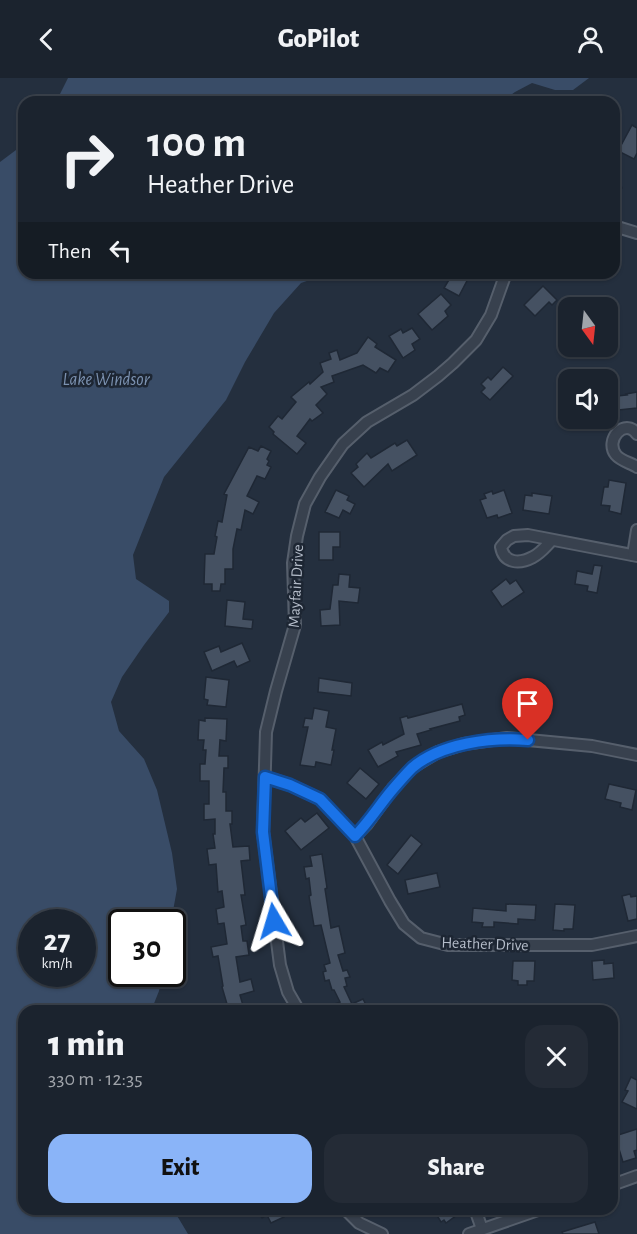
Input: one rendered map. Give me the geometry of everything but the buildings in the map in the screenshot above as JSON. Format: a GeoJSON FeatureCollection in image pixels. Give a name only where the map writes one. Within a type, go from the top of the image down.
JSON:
{"type":"FeatureCollection","features":[{"type":"Feature","properties":{"kind":"street"},"geometry":{"type":"LineString","coordinates":[[620,228],[637,233]]}},
{"type":"Feature","properties":{"kind":"street","name":"Mayfair Drive"},"geometry":{"type":"LineString","coordinates":[[296,1005],[288,992],[280,965],[263,832],[267,732],[295,625],[293,563],[305,504],[343,444],[367,422],[412,395],[438,376],[476,340],[491,315],[504,279]]}},
{"type":"Feature","properties":{"kind":"street"},"geometry":{"type":"LineString","coordinates":[[637,434],[628,428],[620,430],[613,438],[616,455],[637,467]]}},
{"type":"Feature","properties":{"kind":"street"},"geometry":{"type":"LineString","coordinates":[[552,540],[635,555],[637,530]]}},
{"type":"Feature","properties":{"kind":"street"},"geometry":{"type":"LineString","coordinates":[[355,836],[413,767],[438,752],[464,744],[507,738],[592,746],[637,755]]}},
{"type":"Feature","properties":{"kind":"street","name":"Heather Drive"},"geometry":{"type":"LineString","coordinates":[[265,777],[290,785],[320,799],[355,836],[404,924],[421,938],[448,945],[592,945],[637,936]]}},
{"type":"Feature","properties":{"kind":"street"},"geometry":{"type":"LineString","coordinates":[[618,1183],[637,1176]]}},
{"type":"Feature","properties":{"kind":"street"},"geometry":{"type":"LineString","coordinates":[[351,1215],[359,1223],[382,1234]]}},
{"type":"Feature","properties":{"kind":"street"},"geometry":{"type":"LineString","coordinates":[[477,1215],[482,1229]]}},
{"type":"Feature","properties":{"kind":"street"},"geometry":{"type":"LineString","coordinates":[[469,1234],[511,1215]]}},
{"type":"Feature","properties":{"kind":"water"},"geometry":{"type":"Polygon","coordinates":[[[68,78],[589,78],[573,90],[555,90],[532,83],[509,96],[59,96],[68,78]]]}},
{"type":"Feature","properties":{"kind":"water","name":"Lake Windsor"},"geometry":{"type":"Polygon","coordinates":[[[18,148],[18,279],[313,279],[301,283],[274,313],[226,400],[164,477],[133,555],[136,579],[169,601],[169,612],[122,677],[111,702],[119,731],[144,759],[157,790],[172,853],[177,889],[173,909],[108,909],[108,987],[160,987],[153,1005],[18,1005],[18,1215],[177,1215],[188,1234],[0,1234],[0,162],[18,148]]]}},
{"type":"Feature","properties":{"kind":"route"},"geometry":{"type":"LineString","coordinates":[[274,921],[263,832],[265,777],[290,785],[320,799],[355,836],[413,767],[438,752],[464,744],[507,738],[528,740]]}}]}
